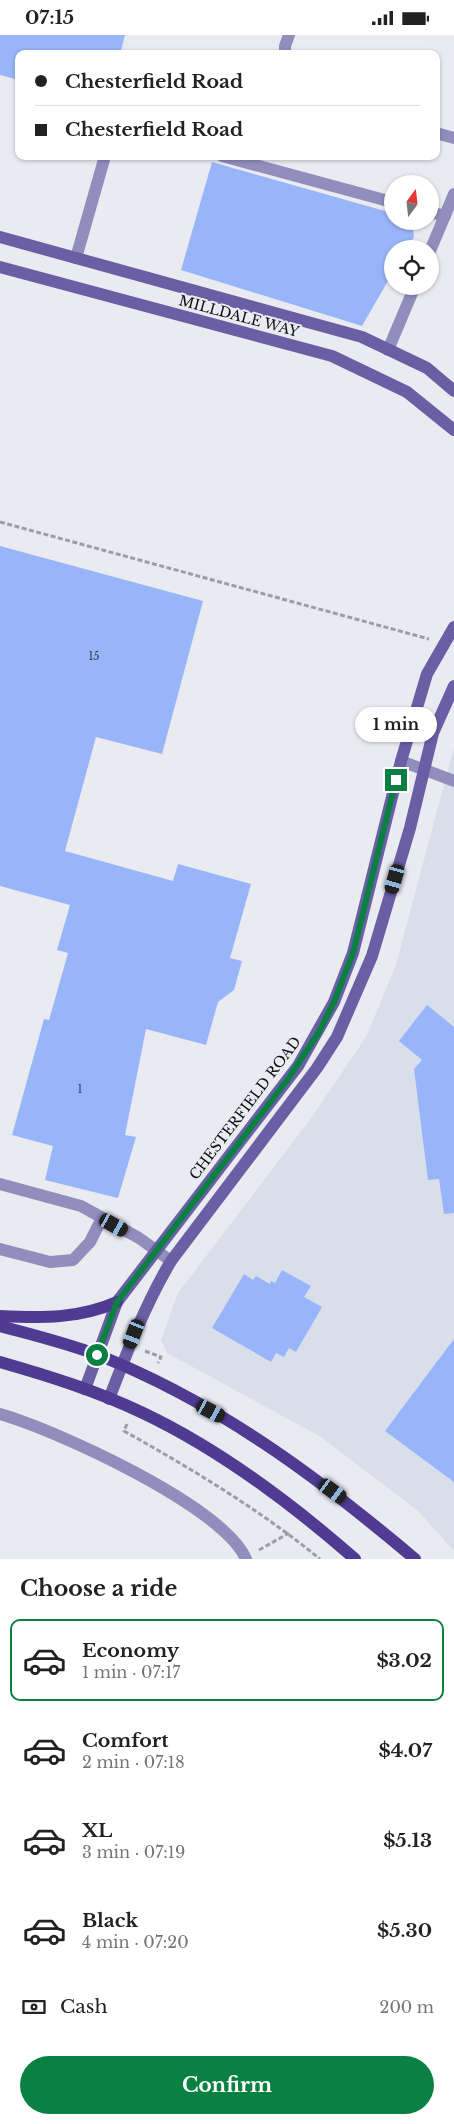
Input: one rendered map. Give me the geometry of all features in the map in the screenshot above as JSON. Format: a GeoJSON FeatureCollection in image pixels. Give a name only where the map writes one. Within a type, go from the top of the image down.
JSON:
{"type":"FeatureCollection","features":[{"type":"Feature","properties":{"kind":"main road"},"geometry":{"type":"LineString","coordinates":[[0,1316],[65,1317],[86,1313],[117,1302]]}},
{"type":"Feature","properties":{"kind":"main road"},"geometry":{"type":"LineString","coordinates":[[0,1326],[97,1355],[122,1365],[226,1419],[280,1452],[347,1501],[415,1559]]}},
{"type":"Feature","properties":{"kind":"main road"},"geometry":{"type":"LineString","coordinates":[[0,1362],[85,1389],[109,1399],[144,1414],[218,1455],[268,1488],[310,1520],[355,1559]]}},
{"type":"Feature","properties":{"kind":"street"},"geometry":{"type":"LineString","coordinates":[[285,50],[289,35]]}},
{"type":"Feature","properties":{"kind":"street"},"geometry":{"type":"LineString","coordinates":[[440,134],[454,138]]}},
{"type":"Feature","properties":{"kind":"street"},"geometry":{"type":"LineString","coordinates":[[76,258],[103,160]]}},
{"type":"Feature","properties":{"kind":"street"},"geometry":{"type":"LineString","coordinates":[[237,160],[384,200]]}},
{"type":"Feature","properties":{"kind":"street"},"geometry":{"type":"LineString","coordinates":[[434,240],[454,194]]}},
{"type":"Feature","properties":{"kind":"street"},"geometry":{"type":"LineString","coordinates":[[439,215],[444,216]]}},
{"type":"Feature","properties":{"kind":"street","name":"MILLDALE WAY"},"geometry":{"type":"LineString","coordinates":[[0,237],[362,337],[427,368],[454,391]]}},
{"type":"Feature","properties":{"kind":"street","name":"MILLDALE WAY"},"geometry":{"type":"LineString","coordinates":[[0,267],[332,356],[407,392],[454,429]]}},
{"type":"Feature","properties":{"kind":"street"},"geometry":{"type":"LineString","coordinates":[[388,350],[411,295]]}},
{"type":"Feature","properties":{"kind":"street","name":"CHESTERFIELD ROAD"},"geometry":{"type":"LineString","coordinates":[[85,1389],[117,1302],[298,1066],[334,1002],[353,953],[401,761],[427,674],[454,627]]}},
{"type":"Feature","properties":{"kind":"street"},"geometry":{"type":"LineString","coordinates":[[109,1399],[154,1290],[171,1261],[317,1069],[337,1037],[374,949],[410,828],[434,733],[454,687]]}},
{"type":"Feature","properties":{"kind":"street"},"geometry":{"type":"LineString","coordinates":[[401,761],[454,781]]}},
{"type":"Feature","properties":{"kind":"street"},"geometry":{"type":"LineString","coordinates":[[0,1185],[80,1206],[156,1249],[171,1261]]}},
{"type":"Feature","properties":{"kind":"street"},"geometry":{"type":"LineString","coordinates":[[0,1249],[50,1263],[73,1260],[90,1242],[102,1218]]}},
{"type":"Feature","properties":{"kind":"street"},"geometry":{"type":"LineString","coordinates":[[0,1414],[84,1446],[149,1481],[208,1518],[225,1532],[246,1558]]}},
{"type":"Feature","properties":{"kind":"path"},"geometry":{"type":"LineString","coordinates":[[0,522],[426,639]]}},
{"type":"Feature","properties":{"kind":"path"},"geometry":{"type":"LineString","coordinates":[[124,1431],[181,1463],[289,1533],[320,1559]]}},
{"type":"Feature","properties":{"kind":"path"},"geometry":{"type":"LineString","coordinates":[[246,1558],[289,1533]]}},
{"type":"Feature","properties":{"kind":"shaded area"},"geometry":{"type":"Polygon","coordinates":[[[454,747],[454,1551],[418,1511],[321,1437],[167,1353],[161,1340],[178,1293],[309,1121],[366,1037],[396,965],[454,747]]]}},
{"type":"Feature","properties":{"kind":"building"},"geometry":{"type":"Polygon","coordinates":[[[0,35],[125,35],[121,50],[15,50],[15,79],[0,75],[0,35]]]}},
{"type":"Feature","properties":{"kind":"building"},"geometry":{"type":"Polygon","coordinates":[[[212,162],[384,211],[384,230],[413,230],[412,240],[384,240],[384,288],[362,326],[181,270],[212,162]]]}},
{"type":"Feature","properties":{"kind":"building"},"geometry":{"type":"Polygon","coordinates":[[[0,546],[203,601],[162,754],[96,737],[65,851],[173,881],[178,864],[251,884],[230,958],[242,961],[234,990],[218,1002],[206,1045],[146,1029],[125,1135],[136,1137],[118,1198],[45,1180],[53,1146],[12,1135],[44,1019],[49,1020],[68,953],[57,950],[70,905],[0,886],[0,546]]]}},
{"type":"Feature","properties":{"kind":"building"},"geometry":{"type":"Polygon","coordinates":[[[427,1005],[454,1027],[454,1213],[444,1214],[439,1179],[428,1180],[414,1069],[422,1060],[399,1041],[427,1005]]]}},
{"type":"Feature","properties":{"kind":"building"},"geometry":{"type":"Polygon","coordinates":[[[282,1270],[311,1286],[304,1297],[322,1307],[296,1352],[289,1348],[284,1357],[276,1353],[271,1362],[212,1328],[244,1274],[253,1280],[256,1276],[270,1284],[271,1281],[275,1283],[282,1270]]]}},
{"type":"Feature","properties":{"kind":"building"},"geometry":{"type":"Polygon","coordinates":[[[454,1339],[454,1482],[385,1431],[454,1339]]]}},
{"type":"Feature","properties":{"kind":"route"},"geometry":{"type":"LineString","coordinates":[[97,1355],[117,1302],[138,1272],[261,1116],[298,1066],[319,1032],[334,1002],[353,953],[396,780]]}}]}
